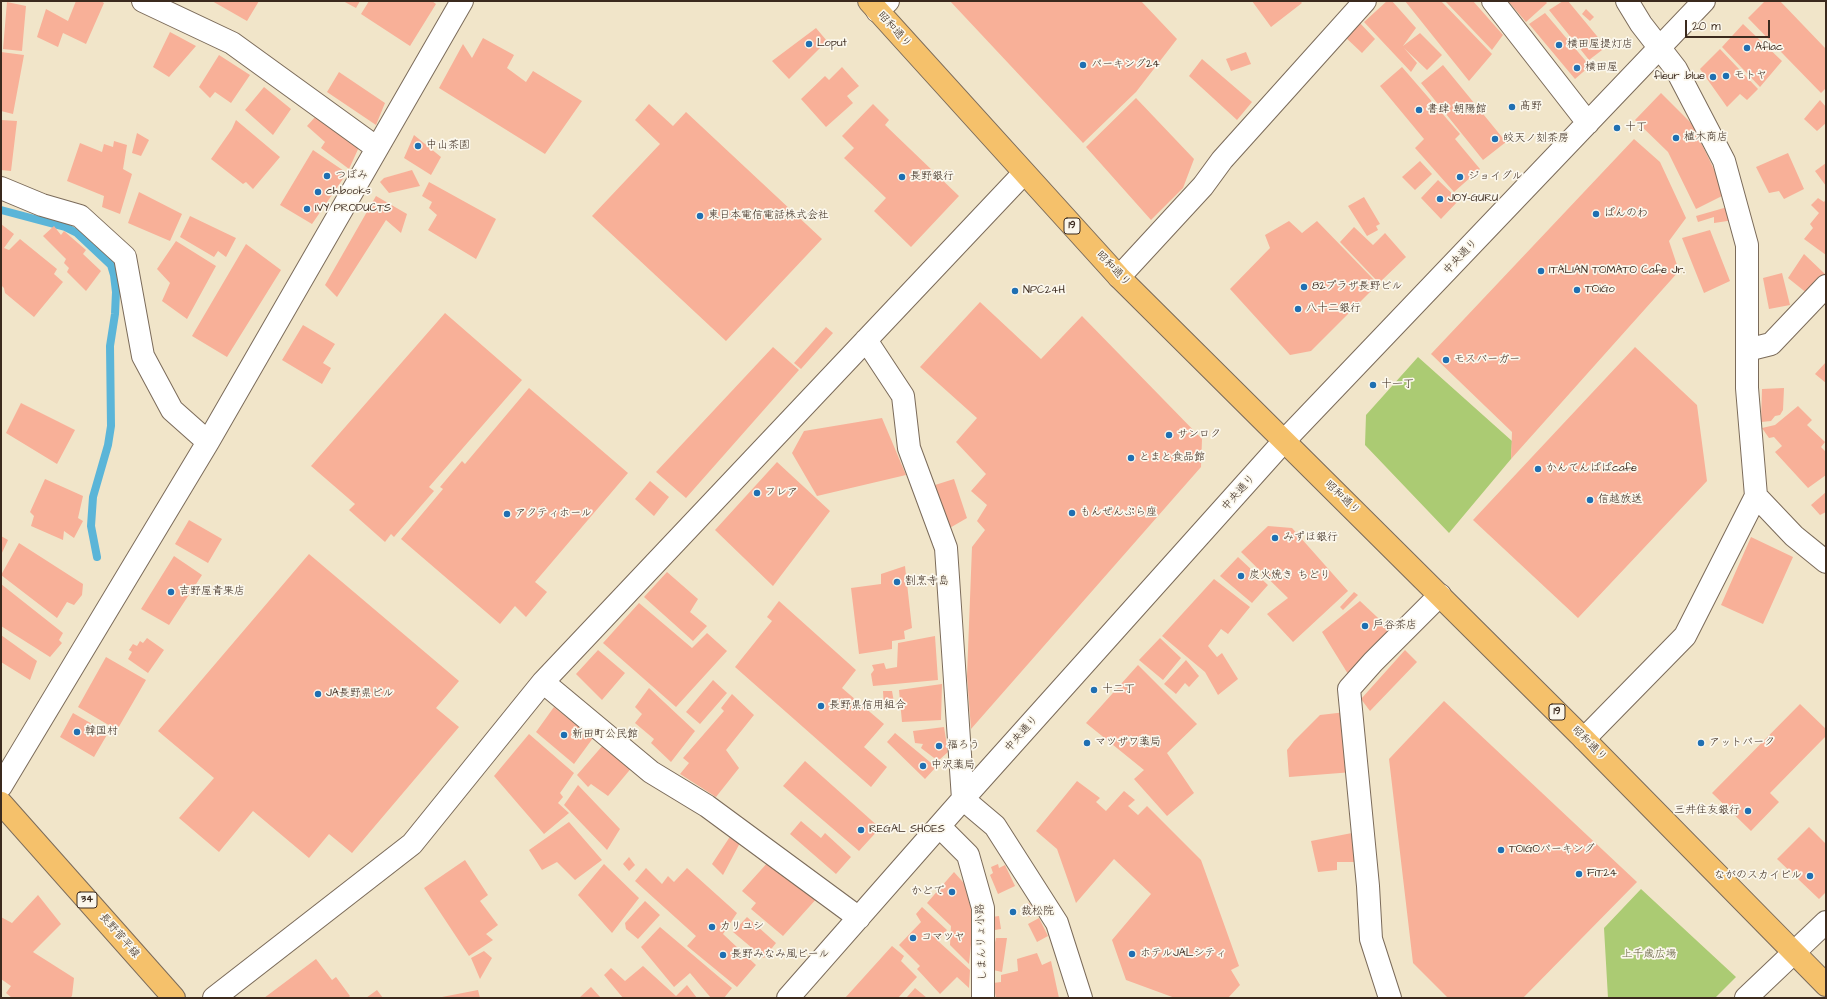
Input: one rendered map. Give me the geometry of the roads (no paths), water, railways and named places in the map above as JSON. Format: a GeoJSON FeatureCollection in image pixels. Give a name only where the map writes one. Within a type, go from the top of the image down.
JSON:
{"type":"FeatureCollection","features":[{"type":"Feature","properties":{"kind":"main road","name":"昭和通り"},"geometry":{"type":"LineString","coordinates":[[878,4],[1024,173],[1119,276],[1584,739],[1826,985]]}},
{"type":"Feature","properties":{"kind":"main road","name":"長野菅平線"},"geometry":{"type":"LineString","coordinates":[[1,803],[174,998]]}},
{"type":"Feature","properties":{"kind":"street"},"geometry":{"type":"LineString","coordinates":[[143,1],[232,43],[376,148]]}},
{"type":"Feature","properties":{"kind":"street"},"geometry":{"type":"LineString","coordinates":[[1,786],[208,442],[462,1]]}},
{"type":"Feature","properties":{"kind":"street"},"geometry":{"type":"LineString","coordinates":[[1119,276],[1203,186],[1222,160],[1365,1]]}},
{"type":"Feature","properties":{"kind":"street"},"geometry":{"type":"LineString","coordinates":[[1494,1],[1588,123]]}},
{"type":"Feature","properties":{"kind":"street"},"geometry":{"type":"LineString","coordinates":[[1584,739],[1685,636],[1756,496],[1747,388],[1747,245],[1724,161],[1676,69],[1641,24],[1627,1]]}},
{"type":"Feature","properties":{"kind":"street","name":"中央通り"},"geometry":{"type":"LineString","coordinates":[[788,998],[940,827],[963,799],[1284,441],[1704,1]]}},
{"type":"Feature","properties":{"kind":"street"},"geometry":{"type":"LineString","coordinates":[[214,998],[412,844],[543,682],[1024,173]]}},
{"type":"Feature","properties":{"kind":"street"},"geometry":{"type":"LineString","coordinates":[[1,188],[42,205],[80,216],[125,257],[142,356],[172,410],[208,442]]}},
{"type":"Feature","properties":{"kind":"street"},"geometry":{"type":"LineString","coordinates":[[1747,350],[1771,344],[1826,286]]}},
{"type":"Feature","properties":{"kind":"street"},"geometry":{"type":"LineString","coordinates":[[866,340],[903,396],[909,448],[946,548],[963,799],[996,826],[1057,923],[1081,998]]}},
{"type":"Feature","properties":{"kind":"street"},"geometry":{"type":"LineString","coordinates":[[1756,496],[1794,536],[1826,562]]}},
{"type":"Feature","properties":{"kind":"street"},"geometry":{"type":"LineString","coordinates":[[1390,998],[1371,939],[1368,886],[1349,689],[1373,662],[1440,595]]}},
{"type":"Feature","properties":{"kind":"street"},"geometry":{"type":"LineString","coordinates":[[543,682],[651,772],[707,806],[859,918]]}},
{"type":"Feature","properties":{"kind":"street","name":"しまんりょ小路"},"geometry":{"type":"LineString","coordinates":[[940,827],[968,855],[983,908],[983,998]]}},
{"type":"Feature","properties":{"kind":"street"},"geometry":{"type":"LineString","coordinates":[[1746,998],[1826,922]]}},
{"type":"Feature","properties":{"kind":"waterway"},"geometry":{"type":"LineString","coordinates":[[1,210],[65,227],[77,233],[111,265],[114,275],[116,292],[115,314],[110,346],[111,426],[108,445],[93,497],[91,526],[97,557]]}},
{"type":"Feature","properties":{"kind":"place","name":"Loput"},"geometry":{"type":"Point","coordinates":[809,44]}},
{"type":"Feature","properties":{"kind":"place","name":"横田屋提灯店"},"geometry":{"type":"Point","coordinates":[1559,45]}},
{"type":"Feature","properties":{"kind":"place","name":"Aflac"},"geometry":{"type":"Point","coordinates":[1747,48]}},
{"type":"Feature","properties":{"kind":"place","name":"パーキング24"},"geometry":{"type":"Point","coordinates":[1083,65]}},
{"type":"Feature","properties":{"kind":"place","name":"横田屋"},"geometry":{"type":"Point","coordinates":[1577,68]}},
{"type":"Feature","properties":{"kind":"place","name":"モトヤ"},"geometry":{"type":"Point","coordinates":[1726,76]}},
{"type":"Feature","properties":{"kind":"place","name":"fleur .blue"},"geometry":{"type":"Point","coordinates":[1713,77]}},
{"type":"Feature","properties":{"kind":"place","name":"髙野"},"geometry":{"type":"Point","coordinates":[1512,107]}},
{"type":"Feature","properties":{"kind":"place","name":"書肆 朝陽館"},"geometry":{"type":"Point","coordinates":[1419,110]}},
{"type":"Feature","properties":{"kind":"place","name":"十丁"},"geometry":{"type":"Point","coordinates":[1617,128]}},
{"type":"Feature","properties":{"kind":"place","name":"植木商店"},"geometry":{"type":"Point","coordinates":[1676,138]}},
{"type":"Feature","properties":{"kind":"place","name":"皎天ノ刻茶房"},"geometry":{"type":"Point","coordinates":[1495,139]}},
{"type":"Feature","properties":{"kind":"place","name":"中山茶園"},"geometry":{"type":"Point","coordinates":[418,146]}},
{"type":"Feature","properties":{"kind":"place","name":"つぼみ"},"geometry":{"type":"Point","coordinates":[327,176]}},
{"type":"Feature","properties":{"kind":"place","name":"長野銀行"},"geometry":{"type":"Point","coordinates":[902,177]}},
{"type":"Feature","properties":{"kind":"place","name":"ジョイグル"},"geometry":{"type":"Point","coordinates":[1460,177]}},
{"type":"Feature","properties":{"kind":"place","name":"ch.books"},"geometry":{"type":"Point","coordinates":[318,192]}},
{"type":"Feature","properties":{"kind":"place","name":"JOY-GURU"},"geometry":{"type":"Point","coordinates":[1440,199]}},
{"type":"Feature","properties":{"kind":"place","name":"IVY PRODUCTS"},"geometry":{"type":"Point","coordinates":[307,209]}},
{"type":"Feature","properties":{"kind":"place","name":"ぱんのわ"},"geometry":{"type":"Point","coordinates":[1596,214]}},
{"type":"Feature","properties":{"kind":"place","name":"東日本電信電話株式会社"},"geometry":{"type":"Point","coordinates":[700,216]}},
{"type":"Feature","properties":{"kind":"place","name":"ITALIAN TOMATO Cafe Jr."},"geometry":{"type":"Point","coordinates":[1541,271]}},
{"type":"Feature","properties":{"kind":"place","name":"82プラザ長野ビル"},"geometry":{"type":"Point","coordinates":[1304,287]}},
{"type":"Feature","properties":{"kind":"place","name":"TOiGo"},"geometry":{"type":"Point","coordinates":[1577,290]}},
{"type":"Feature","properties":{"kind":"place","name":"NPC24H"},"geometry":{"type":"Point","coordinates":[1015,291]}},
{"type":"Feature","properties":{"kind":"place","name":"八十二銀行"},"geometry":{"type":"Point","coordinates":[1298,309]}},
{"type":"Feature","properties":{"kind":"place","name":"モスバーガー"},"geometry":{"type":"Point","coordinates":[1446,360]}},
{"type":"Feature","properties":{"kind":"place","name":"十一丁"},"geometry":{"type":"Point","coordinates":[1373,385]}},
{"type":"Feature","properties":{"kind":"place","name":"サンロク"},"geometry":{"type":"Point","coordinates":[1169,435]}},
{"type":"Feature","properties":{"kind":"place","name":"とまと食品館"},"geometry":{"type":"Point","coordinates":[1131,458]}},
{"type":"Feature","properties":{"kind":"place","name":"かんてんぱぱcafe"},"geometry":{"type":"Point","coordinates":[1538,469]}},
{"type":"Feature","properties":{"kind":"place","name":"フレア"},"geometry":{"type":"Point","coordinates":[757,493]}},
{"type":"Feature","properties":{"kind":"place","name":"信越放送"},"geometry":{"type":"Point","coordinates":[1590,500]}},
{"type":"Feature","properties":{"kind":"place","name":"もんぜんぷら座"},"geometry":{"type":"Point","coordinates":[1072,513]}},
{"type":"Feature","properties":{"kind":"place","name":"アクティホール"},"geometry":{"type":"Point","coordinates":[507,514]}},
{"type":"Feature","properties":{"kind":"place","name":"みずほ銀行"},"geometry":{"type":"Point","coordinates":[1275,538]}},
{"type":"Feature","properties":{"kind":"place","name":"炭火焼き ちどり"},"geometry":{"type":"Point","coordinates":[1241,576]}},
{"type":"Feature","properties":{"kind":"place","name":"割烹寺島"},"geometry":{"type":"Point","coordinates":[897,582]}},
{"type":"Feature","properties":{"kind":"place","name":"吉野屋青果店"},"geometry":{"type":"Point","coordinates":[171,592]}},
{"type":"Feature","properties":{"kind":"place","name":"戶谷茶店"},"geometry":{"type":"Point","coordinates":[1365,626]}},
{"type":"Feature","properties":{"kind":"place","name":"十二丁"},"geometry":{"type":"Point","coordinates":[1094,690]}},
{"type":"Feature","properties":{"kind":"place","name":"JA長野県ビル"},"geometry":{"type":"Point","coordinates":[318,694]}},
{"type":"Feature","properties":{"kind":"place","name":"長野県信用組合"},"geometry":{"type":"Point","coordinates":[821,706]}},
{"type":"Feature","properties":{"kind":"place","name":"韓国村"},"geometry":{"type":"Point","coordinates":[77,732]}},
{"type":"Feature","properties":{"kind":"place","name":"新田町公民館"},"geometry":{"type":"Point","coordinates":[564,735]}},
{"type":"Feature","properties":{"kind":"place","name":"マツザワ薬局"},"geometry":{"type":"Point","coordinates":[1087,743]}},
{"type":"Feature","properties":{"kind":"place","name":"アットパーク"},"geometry":{"type":"Point","coordinates":[1701,743]}},
{"type":"Feature","properties":{"kind":"place","name":"福ろう"},"geometry":{"type":"Point","coordinates":[939,746]}},
{"type":"Feature","properties":{"kind":"place","name":"中沢薬局"},"geometry":{"type":"Point","coordinates":[923,766]}},
{"type":"Feature","properties":{"kind":"place","name":"三井住友銀行"},"geometry":{"type":"Point","coordinates":[1748,811]}},
{"type":"Feature","properties":{"kind":"place","name":"REGAL SHOES"},"geometry":{"type":"Point","coordinates":[861,830]}},
{"type":"Feature","properties":{"kind":"place","name":"TOIGOパーキング"},"geometry":{"type":"Point","coordinates":[1501,850]}},
{"type":"Feature","properties":{"kind":"place","name":"FiT24"},"geometry":{"type":"Point","coordinates":[1579,874]}},
{"type":"Feature","properties":{"kind":"place","name":"ながのスカイビル"},"geometry":{"type":"Point","coordinates":[1810,876]}},
{"type":"Feature","properties":{"kind":"place","name":"かどで"},"geometry":{"type":"Point","coordinates":[952,892]}},
{"type":"Feature","properties":{"kind":"place","name":"裁松院"},"geometry":{"type":"Point","coordinates":[1013,912]}},
{"type":"Feature","properties":{"kind":"place","name":"カリユシ"},"geometry":{"type":"Point","coordinates":[712,927]}},
{"type":"Feature","properties":{"kind":"place","name":"コマツヤ"},"geometry":{"type":"Point","coordinates":[913,938]}},
{"type":"Feature","properties":{"kind":"place","name":"ホテルJALシティ"},"geometry":{"type":"Point","coordinates":[1132,954]}},
{"type":"Feature","properties":{"kind":"place","name":"長野みなみ風ビール"},"geometry":{"type":"Point","coordinates":[723,955]}},
{"type":"Feature","properties":{"kind":"park label","name":"上千歳広場"},"geometry":{"type":"Point","coordinates":[1649,955]}}]}
